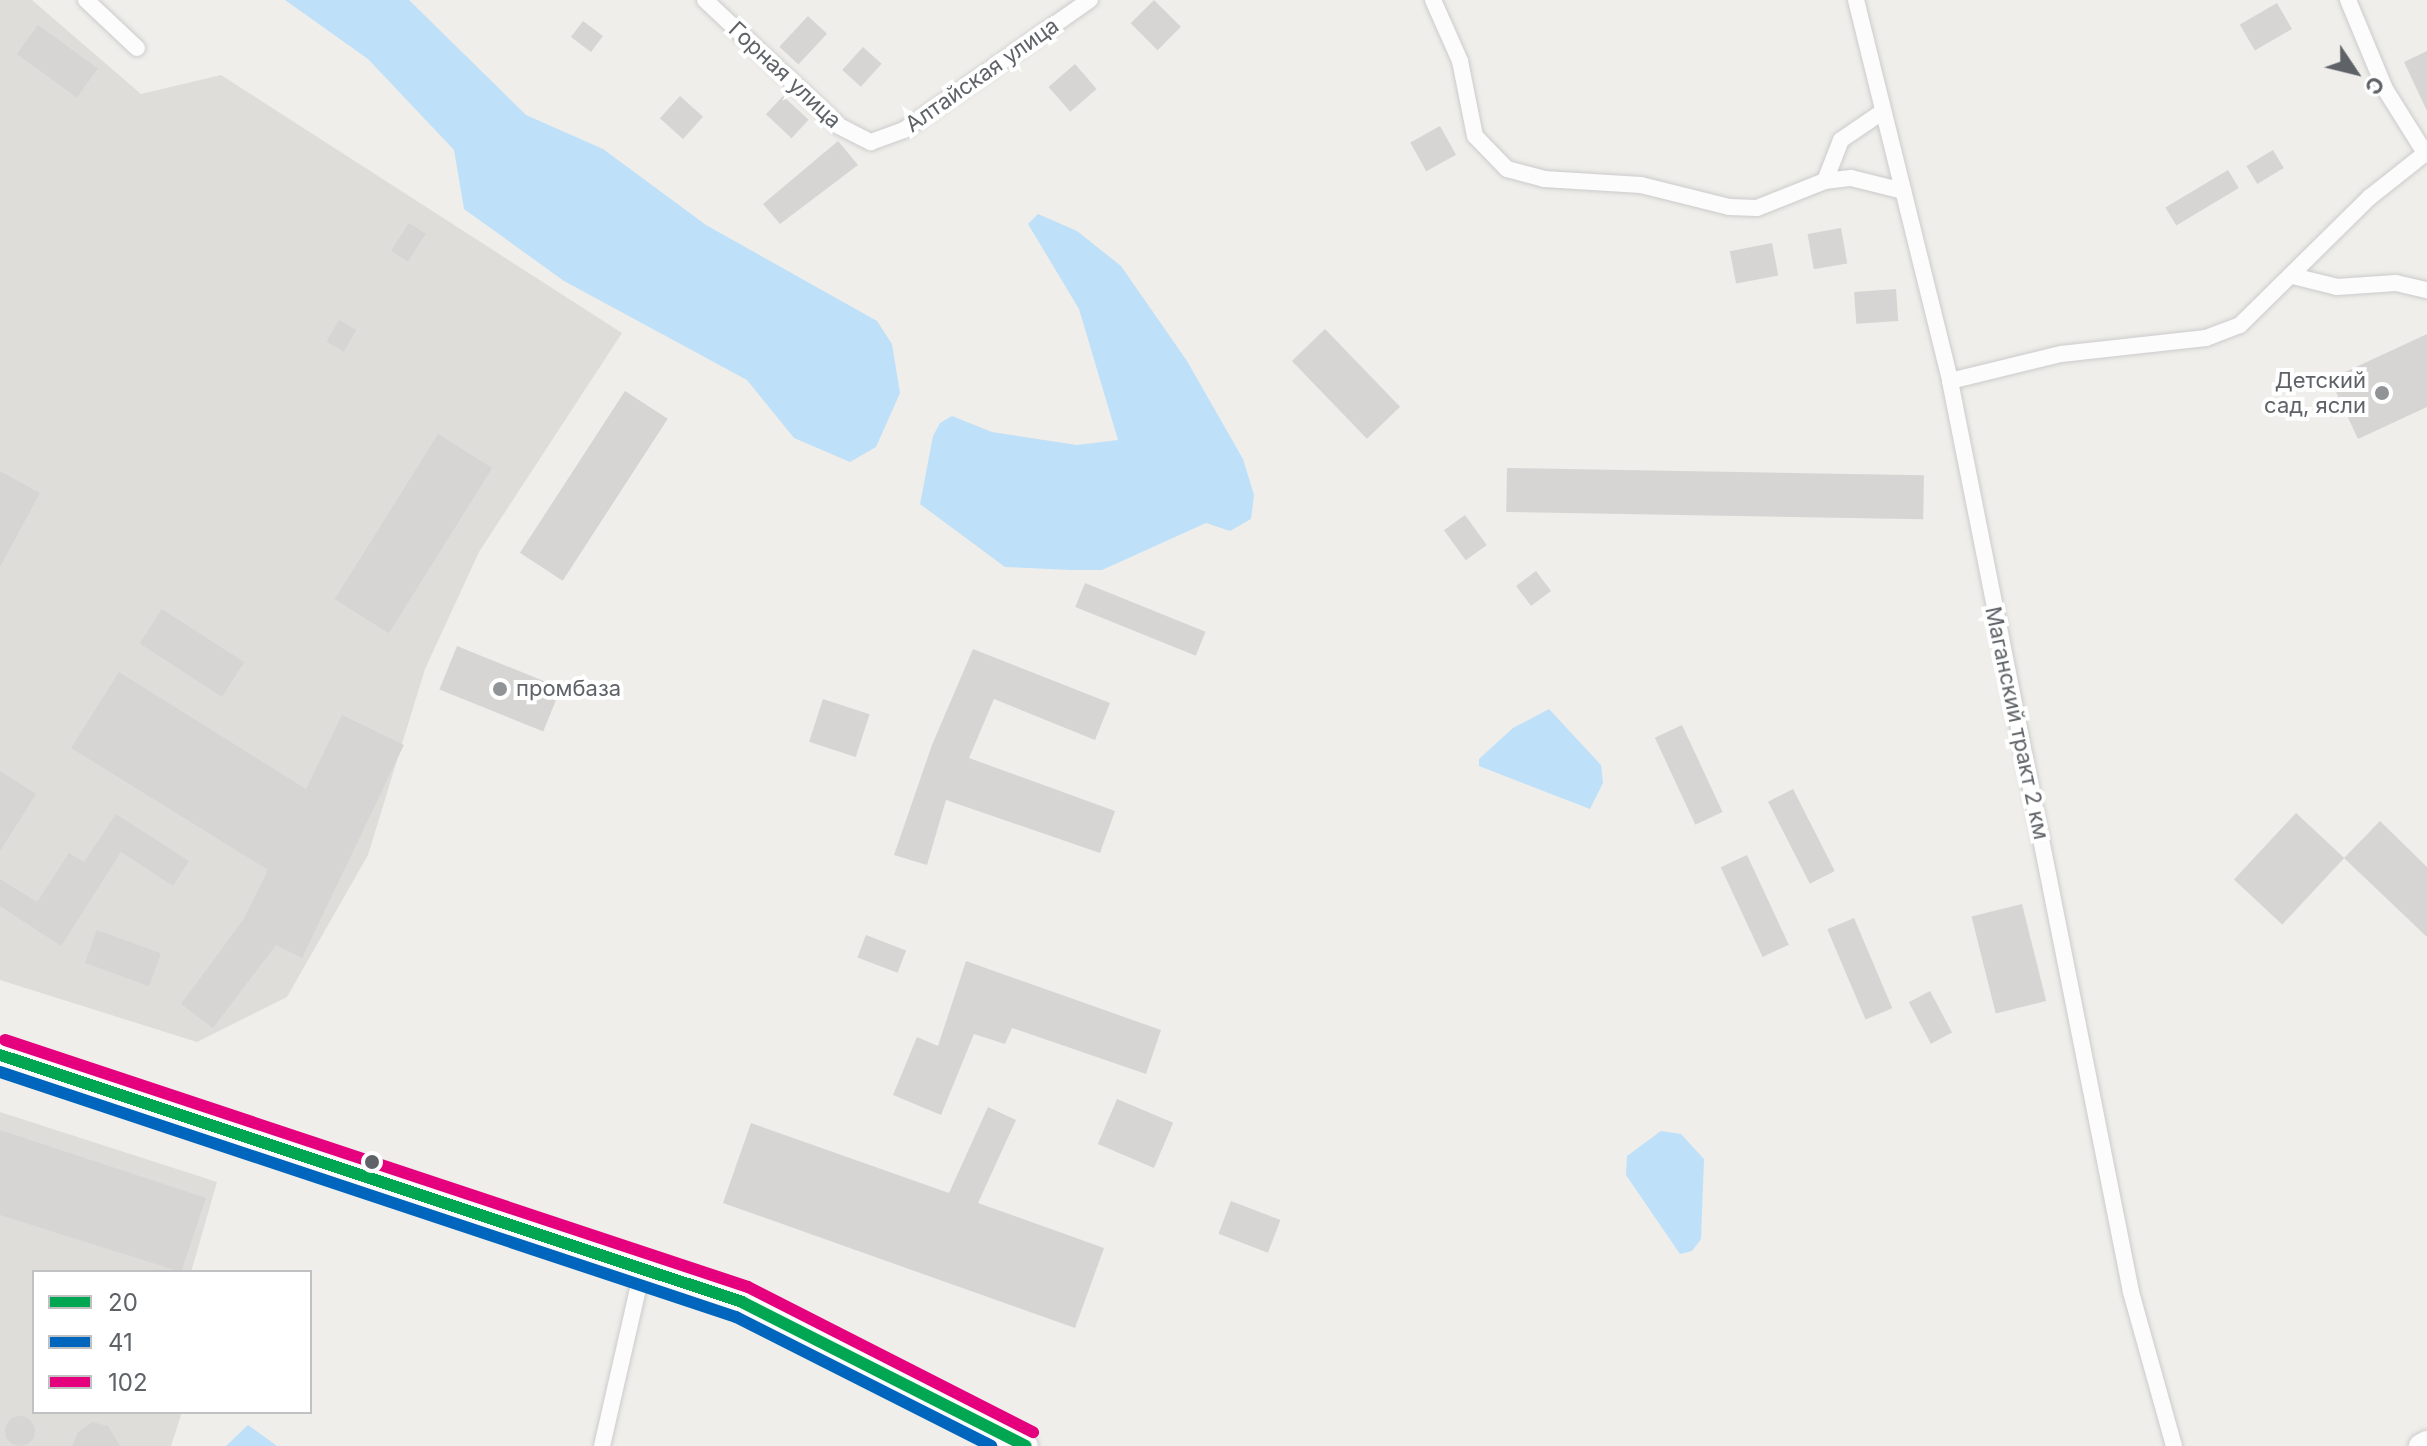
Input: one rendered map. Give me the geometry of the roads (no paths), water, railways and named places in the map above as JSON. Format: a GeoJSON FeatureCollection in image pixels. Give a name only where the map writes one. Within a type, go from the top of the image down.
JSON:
{"type":"FeatureCollection","features":[{"type":"Feature","properties":{"kind":"main road"},"geometry":{"type":"LineString","coordinates":[[0,1055],[742,1302],[819,1337],[1026,1446]]}},
{"type":"Feature","properties":{"kind":"main road"},"geometry":{"type":"LineString","coordinates":[[2421,1446],[2427,1443]]}},
{"type":"Feature","properties":{"kind":"street"},"geometry":{"type":"LineString","coordinates":[[86,0],[137,48]]}},
{"type":"Feature","properties":{"kind":"street","name":"Горная улица"},"geometry":{"type":"LineString","coordinates":[[705,0],[839,126],[871,142]]}},
{"type":"Feature","properties":{"kind":"street","name":"Алтайская улица"},"geometry":{"type":"LineString","coordinates":[[871,142],[904,130],[1090,0]]}},
{"type":"Feature","properties":{"kind":"street"},"geometry":{"type":"LineString","coordinates":[[1433,0],[1460,61],[1475,136],[1507,169],[1544,179],[1641,185],[1729,207],[1757,208],[1825,181],[1851,178],[1903,191]]}},
{"type":"Feature","properties":{"kind":"street","name":"Маганский тракт 2 км"},"geometry":{"type":"LineString","coordinates":[[1856,0],[1950,381],[2131,1292],[2174,1446]]}},
{"type":"Feature","properties":{"kind":"street"},"geometry":{"type":"LineString","coordinates":[[1950,381],[2061,354],[2206,338],[2240,325],[2370,197],[2426,153],[2385,89],[2348,0]]}},
{"type":"Feature","properties":{"kind":"street"},"geometry":{"type":"LineString","coordinates":[[1825,181],[1841,140],[1882,112]]}},
{"type":"Feature","properties":{"kind":"street"},"geometry":{"type":"LineString","coordinates":[[2293,276],[2337,287],[2396,283],[2427,290]]}},
{"type":"Feature","properties":{"kind":"street"},"geometry":{"type":"LineString","coordinates":[[602,1446],[643,1267]]}},
{"type":"Feature","properties":{"kind":"water"},"geometry":{"type":"Polygon","coordinates":[[[285,0],[409,0],[526,115],[603,149],[706,225],[877,321],[892,344],[900,393],[876,447],[850,462],[794,438],[747,380],[564,281],[464,209],[454,150],[368,59],[285,0]]]}},
{"type":"Feature","properties":{"kind":"water"},"geometry":{"type":"Polygon","coordinates":[[[1038,214],[1077,231],[1121,266],[1187,361],[1243,459],[1254,495],[1251,519],[1230,531],[1206,523],[1102,570],[1071,570],[1005,567],[920,504],[933,436],[940,423],[952,416],[992,432],[1077,445],[1118,440],[1079,309],[1028,224],[1038,214]]]}},
{"type":"Feature","properties":{"kind":"water"},"geometry":{"type":"Polygon","coordinates":[[[1549,709],[1601,765],[1603,783],[1590,809],[1479,766],[1479,759],[1513,728],[1549,709]]]}},
{"type":"Feature","properties":{"kind":"water"},"geometry":{"type":"Polygon","coordinates":[[[1661,1131],[1681,1134],[1704,1159],[1701,1239],[1692,1251],[1680,1254],[1626,1175],[1627,1156],[1661,1131]]]}},
{"type":"Feature","properties":{"kind":"water"},"geometry":{"type":"Polygon","coordinates":[[[248,1425],[277,1446],[226,1446],[248,1425]]]}},
{"type":"Feature","properties":{"kind":"place","name":"Детский сад, ясли"},"geometry":{"type":"Point","coordinates":[2382,393]}},
{"type":"Feature","properties":{"kind":"place","name":"промбаза"},"geometry":{"type":"Point","coordinates":[500,689]}}]}
